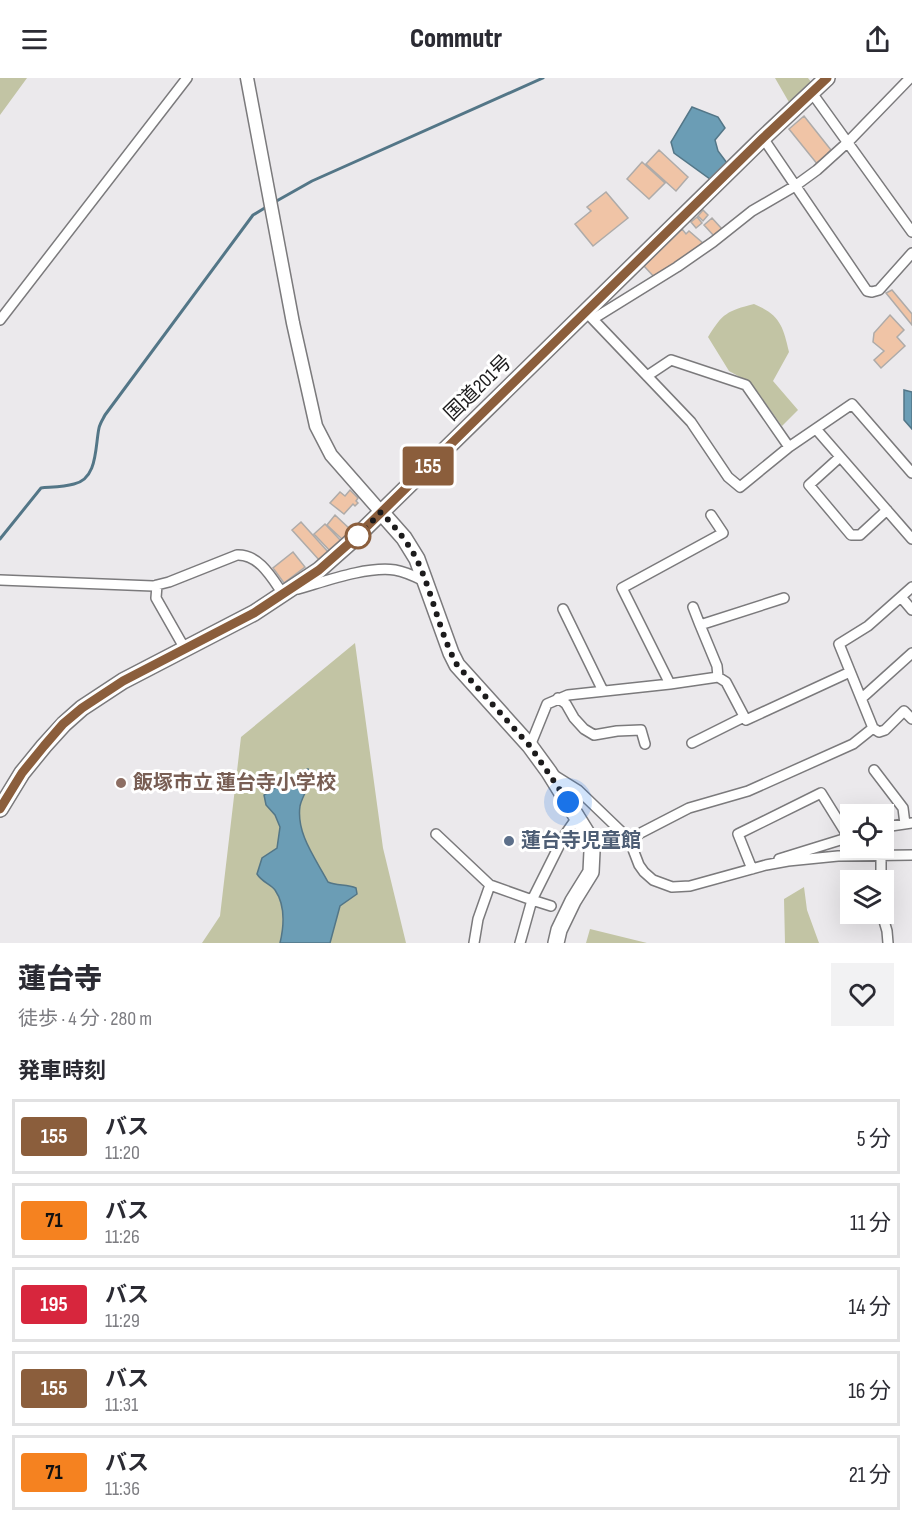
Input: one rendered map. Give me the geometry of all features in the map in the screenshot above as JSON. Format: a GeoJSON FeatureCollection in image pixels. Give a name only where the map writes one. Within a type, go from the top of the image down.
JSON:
{"type":"FeatureCollection","features":[{"type":"Feature","properties":{"kind":"main road","name":"国道201号"},"geometry":{"type":"LineString","coordinates":[[0,809],[22,773],[63,724],[98,696],[254,613],[319,570],[590,315],[763,138],[827,78]]}},
{"type":"Feature","properties":{"kind":"main road"},"geometry":{"type":"LineString","coordinates":[[381,512],[404,538],[417,559],[457,665],[530,746],[578,816],[588,835],[592,851],[591,872],[570,907],[559,930],[556,943]]}},
{"type":"Feature","properties":{"kind":"street"},"geometry":{"type":"LineString","coordinates":[[0,320],[187,78]]}},
{"type":"Feature","properties":{"kind":"street"},"geometry":{"type":"LineString","coordinates":[[247,78],[293,323],[316,426],[331,455],[381,512]]}},
{"type":"Feature","properties":{"kind":"street"},"geometry":{"type":"LineString","coordinates":[[910,78],[848,142],[817,170],[752,211],[678,267],[590,315],[691,422],[728,477],[740,487],[789,447],[852,404],[912,473]]}},
{"type":"Feature","properties":{"kind":"street"},"geometry":{"type":"LineString","coordinates":[[813,93],[912,232]]}},
{"type":"Feature","properties":{"kind":"street"},"geometry":{"type":"LineString","coordinates":[[763,138],[867,291],[879,290],[912,253]]}},
{"type":"Feature","properties":{"kind":"street"},"geometry":{"type":"LineString","coordinates":[[647,376],[671,360],[746,385],[789,447]]}},
{"type":"Feature","properties":{"kind":"street"},"geometry":{"type":"LineString","coordinates":[[816,429],[912,539]]}},
{"type":"Feature","properties":{"kind":"street"},"geometry":{"type":"LineString","coordinates":[[840,457],[808,485],[851,535],[860,535],[887,510]]}},
{"type":"Feature","properties":{"kind":"street"},"geometry":{"type":"LineString","coordinates":[[670,684],[622,588],[723,533],[711,514]]}},
{"type":"Feature","properties":{"kind":"street"},"geometry":{"type":"LineString","coordinates":[[0,580],[157,585],[244,554],[254,559],[269,573],[283,594],[343,575],[381,570],[408,573],[426,582]]}},
{"type":"Feature","properties":{"kind":"street"},"geometry":{"type":"LineString","coordinates":[[157,585],[156,598],[185,648]]}},
{"type":"Feature","properties":{"kind":"street"},"geometry":{"type":"LineString","coordinates":[[912,587],[868,626],[839,644],[873,728],[879,732],[885,730],[904,711],[912,719]]}},
{"type":"Feature","properties":{"kind":"street"},"geometry":{"type":"LineString","coordinates":[[901,597],[912,610]]}},
{"type":"Feature","properties":{"kind":"street"},"geometry":{"type":"LineString","coordinates":[[700,625],[784,598]]}},
{"type":"Feature","properties":{"kind":"street"},"geometry":{"type":"LineString","coordinates":[[693,607],[717,666],[718,677]]}},
{"type":"Feature","properties":{"kind":"street"},"geometry":{"type":"LineString","coordinates":[[563,609],[603,691]]}},
{"type":"Feature","properties":{"kind":"street"},"geometry":{"type":"LineString","coordinates":[[862,698],[912,653]]}},
{"type":"Feature","properties":{"kind":"street"},"geometry":{"type":"LineString","coordinates":[[530,746],[547,704],[558,698],[718,677],[726,682],[746,720],[850,672]]}},
{"type":"Feature","properties":{"kind":"street"},"geometry":{"type":"LineString","coordinates":[[558,698],[566,704],[584,729],[594,735],[641,730],[645,744]]}},
{"type":"Feature","properties":{"kind":"street"},"geometry":{"type":"LineString","coordinates":[[692,743],[744,717]]}},
{"type":"Feature","properties":{"kind":"street"},"geometry":{"type":"LineString","coordinates":[[629,839],[689,808],[748,792],[854,744],[873,728]]}},
{"type":"Feature","properties":{"kind":"street"},"geometry":{"type":"LineString","coordinates":[[874,770],[903,808],[909,823],[894,825]]}},
{"type":"Feature","properties":{"kind":"street"},"geometry":{"type":"LineString","coordinates":[[549,772],[578,790],[629,839],[644,872],[653,880],[672,888],[690,886],[766,865],[840,856]]}},
{"type":"Feature","properties":{"kind":"street"},"geometry":{"type":"LineString","coordinates":[[752,869],[738,834],[821,793],[840,822]]}},
{"type":"Feature","properties":{"kind":"street"},"geometry":{"type":"LineString","coordinates":[[520,943],[532,900],[564,836],[578,816]]}},
{"type":"Feature","properties":{"kind":"street"},"geometry":{"type":"LineString","coordinates":[[436,834],[490,885],[551,906]]}},
{"type":"Feature","properties":{"kind":"street"},"geometry":{"type":"LineString","coordinates":[[766,865],[785,856],[840,840]]}},
{"type":"Feature","properties":{"kind":"street"},"geometry":{"type":"LineString","coordinates":[[894,856],[912,855]]}},
{"type":"Feature","properties":{"kind":"street"},"geometry":{"type":"LineString","coordinates":[[474,943],[478,919],[490,885]]}},
{"type":"Feature","properties":{"kind":"street"},"geometry":{"type":"LineString","coordinates":[[885,924],[888,943]]}},
{"type":"Feature","properties":{"kind":"green space"},"geometry":{"type":"Polygon","coordinates":[[[0,78],[27,78],[0,115],[0,78]]]}},
{"type":"Feature","properties":{"kind":"green space"},"geometry":{"type":"Polygon","coordinates":[[[775,78],[808,78],[812,83],[790,104],[775,78]]]}},
{"type":"Feature","properties":{"kind":"green space"},"geometry":{"type":"Polygon","coordinates":[[[754,304],[770,312],[779,322],[789,352],[773,381],[798,410],[782,426],[751,383],[729,371],[708,337],[726,314],[754,304]]]}},
{"type":"Feature","properties":{"kind":"green space"},"geometry":{"type":"Polygon","coordinates":[[[355,643],[383,848],[406,943],[202,943],[220,916],[241,737],[355,643]]]}},
{"type":"Feature","properties":{"kind":"green space"},"geometry":{"type":"Polygon","coordinates":[[[804,887],[807,910],[819,943],[785,943],[784,899],[804,887]]]}},
{"type":"Feature","properties":{"kind":"green space"},"geometry":{"type":"Polygon","coordinates":[[[590,929],[647,943],[586,943],[590,929]]]}},
{"type":"Feature","properties":{"kind":"water"},"geometry":{"type":"Polygon","coordinates":[[[692,107],[718,117],[725,128],[715,140],[718,151],[727,163],[710,179],[674,153],[671,142],[692,107]]]}},
{"type":"Feature","properties":{"kind":"water"},"geometry":{"type":"Polygon","coordinates":[[[904,390],[912,392],[912,429],[904,420],[904,390]]]}},
{"type":"Feature","properties":{"kind":"water"},"geometry":{"type":"Polygon","coordinates":[[[308,769],[312,779],[300,806],[304,836],[328,882],[356,888],[357,894],[340,906],[330,943],[280,943],[283,923],[279,896],[257,874],[262,858],[277,848],[280,827],[275,815],[266,805],[264,795],[299,772],[308,769]]]}},
{"type":"Feature","properties":{"kind":"building"},"geometry":{"type":"Polygon","coordinates":[[[804,116],[831,150],[828,153],[830,155],[818,165],[789,129],[804,116]]]}},
{"type":"Feature","properties":{"kind":"building"},"geometry":{"type":"Polygon","coordinates":[[[659,150],[688,177],[676,191],[646,164],[659,150]]]}},
{"type":"Feature","properties":{"kind":"building"},"geometry":{"type":"Polygon","coordinates":[[[642,162],[665,183],[649,199],[627,179],[642,162]]]}},
{"type":"Feature","properties":{"kind":"building"},"geometry":{"type":"Polygon","coordinates":[[[606,192],[628,218],[593,246],[575,224],[591,211],[587,207],[606,192]]]}},
{"type":"Feature","properties":{"kind":"building"},"geometry":{"type":"Polygon","coordinates":[[[703,210],[708,215],[703,221],[698,216],[703,210]]]}},
{"type":"Feature","properties":{"kind":"building"},"geometry":{"type":"Polygon","coordinates":[[[697,217],[702,223],[696,228],[691,222],[697,217]]]}},
{"type":"Feature","properties":{"kind":"building"},"geometry":{"type":"Polygon","coordinates":[[[712,218],[722,229],[714,236],[704,225],[712,218]]]}},
{"type":"Feature","properties":{"kind":"building"},"geometry":{"type":"Polygon","coordinates":[[[682,229],[686,234],[689,231],[703,243],[710,238],[712,241],[656,279],[644,266],[682,229]]]}},
{"type":"Feature","properties":{"kind":"building"},"geometry":{"type":"Polygon","coordinates":[[[892,290],[912,314],[912,325],[886,293],[892,290]]]}},
{"type":"Feature","properties":{"kind":"building"},"geometry":{"type":"Polygon","coordinates":[[[890,315],[904,330],[897,337],[905,346],[881,368],[874,360],[884,351],[873,342],[874,333],[890,315]]]}},
{"type":"Feature","properties":{"kind":"building"},"geometry":{"type":"Polygon","coordinates":[[[350,490],[358,498],[356,501],[358,503],[355,506],[353,504],[344,514],[330,503],[340,492],[345,496],[350,490]]]}},
{"type":"Feature","properties":{"kind":"building"},"geometry":{"type":"Polygon","coordinates":[[[335,515],[352,531],[343,540],[327,525],[335,515]]]}},
{"type":"Feature","properties":{"kind":"building"},"geometry":{"type":"Polygon","coordinates":[[[301,522],[329,553],[320,561],[292,530],[301,522]]]}},
{"type":"Feature","properties":{"kind":"building"},"geometry":{"type":"Polygon","coordinates":[[[325,524],[342,542],[331,552],[314,534],[325,524]]]}},
{"type":"Feature","properties":{"kind":"building"},"geometry":{"type":"Polygon","coordinates":[[[293,552],[305,567],[284,583],[273,568],[293,552]]]}},
{"type":"Feature","properties":{"kind":"waterway"},"geometry":{"type":"LineString","coordinates":[[273,203],[312,181],[543,78]]}},
{"type":"Feature","properties":{"kind":"waterway"},"geometry":{"type":"LineString","coordinates":[[0,539],[41,488],[74,484],[87,476],[94,461],[99,426],[105,415],[253,215],[268,206]]}},
{"type":"Feature","properties":{"kind":"bus line","name":"155"},"geometry":{"type":"LineString","coordinates":[[0,809],[22,773],[63,724],[98,696],[254,613],[319,570],[354,539],[827,78]]}},
{"type":"Feature","properties":{"kind":"place","name":"飯塚市立 蓮台寺小学校"},"geometry":{"type":"Point","coordinates":[121,783]}},
{"type":"Feature","properties":{"kind":"place","name":"蓮台寺児童館"},"geometry":{"type":"Point","coordinates":[509,841]}},
{"type":"Feature","properties":{"kind":"route"},"geometry":{"type":"LineString","coordinates":[[358,536],[381,512],[404,538],[417,559],[457,665],[530,746],[568,802]]}}]}
